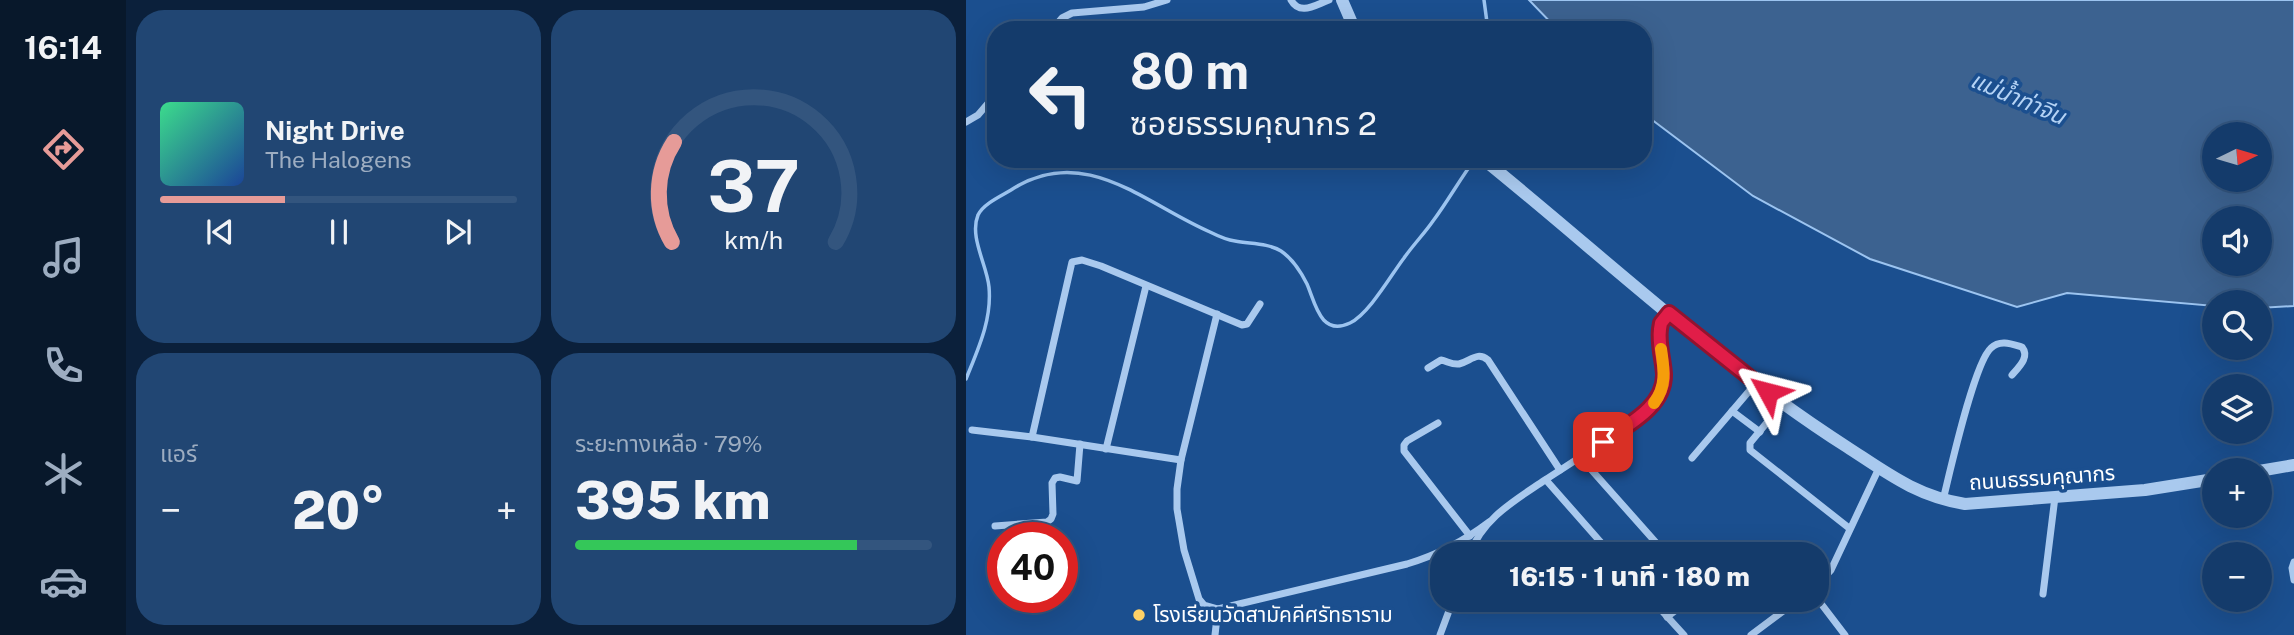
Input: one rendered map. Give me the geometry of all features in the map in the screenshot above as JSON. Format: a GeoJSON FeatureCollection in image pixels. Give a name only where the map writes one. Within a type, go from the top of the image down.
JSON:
{"type":"FeatureCollection","features":[{"type":"Feature","properties":{"kind":"street"},"geometry":{"type":"LineString","coordinates":[[1060,21],[1072,13],[1144,7],[1167,0]]}},
{"type":"Feature","properties":{"kind":"street"},"geometry":{"type":"LineString","coordinates":[[1291,0],[1299,9],[1329,0]]}},
{"type":"Feature","properties":{"kind":"street"},"geometry":{"type":"LineString","coordinates":[[1342,0],[1351,21]]}},
{"type":"Feature","properties":{"kind":"street"},"geometry":{"type":"LineString","coordinates":[[966,122],[978,115],[987,104]]}},
{"type":"Feature","properties":{"kind":"street","name":"ถนนธรรมคุณากร"},"geometry":{"type":"LineString","coordinates":[[1494,168],[1756,383],[1879,468],[1918,491],[1965,505],[2161,488],[2202,481]]}},
{"type":"Feature","properties":{"kind":"street"},"geometry":{"type":"LineString","coordinates":[[1032,437],[1072,262],[1082,260],[1101,266],[1238,324],[1247,324],[1260,304]]}},
{"type":"Feature","properties":{"kind":"street"},"geometry":{"type":"LineString","coordinates":[[1106,449],[1146,286]]}},
{"type":"Feature","properties":{"kind":"street"},"geometry":{"type":"LineString","coordinates":[[1217,314],[1181,460],[1177,509],[1184,550],[1199,599],[1204,605],[1218,609],[1407,564],[1426,558],[1470,536],[1506,507],[1649,408],[1659,396],[1664,381],[1660,329],[1669,313]]}},
{"type":"Feature","properties":{"kind":"street"},"geometry":{"type":"LineString","coordinates":[[1942,500],[1967,408],[1983,359],[1989,349],[2001,343],[2022,347],[2025,357],[2012,375]]}},
{"type":"Feature","properties":{"kind":"street"},"geometry":{"type":"LineString","coordinates":[[1428,368],[1441,360],[1455,365],[1483,356],[1560,470]]}},
{"type":"Feature","properties":{"kind":"street"},"geometry":{"type":"LineString","coordinates":[[1692,458],[1756,383]]}},
{"type":"Feature","properties":{"kind":"street"},"geometry":{"type":"LineString","coordinates":[[1783,403],[1750,443],[1750,450],[1849,528]]}},
{"type":"Feature","properties":{"kind":"street"},"geometry":{"type":"LineString","coordinates":[[1732,411],[1759,432]]}},
{"type":"Feature","properties":{"kind":"street"},"geometry":{"type":"LineString","coordinates":[[1438,423],[1407,441],[1404,451],[1470,536]]}},
{"type":"Feature","properties":{"kind":"street"},"geometry":{"type":"LineString","coordinates":[[972,430],[1181,460]]}},
{"type":"Feature","properties":{"kind":"street"},"geometry":{"type":"LineString","coordinates":[[1047,522],[1053,514],[1052,483],[1055,478],[1077,481],[1080,444]]}},
{"type":"Feature","properties":{"kind":"street"},"geometry":{"type":"LineString","coordinates":[[1580,457],[1655,542]]}},
{"type":"Feature","properties":{"kind":"street"},"geometry":{"type":"LineString","coordinates":[[2272,469],[2294,465]]}},
{"type":"Feature","properties":{"kind":"street"},"geometry":{"type":"LineString","coordinates":[[1829,572],[1879,468]]}},
{"type":"Feature","properties":{"kind":"street"},"geometry":{"type":"LineString","coordinates":[[1546,480],[1601,542]]}},
{"type":"Feature","properties":{"kind":"street"},"geometry":{"type":"LineString","coordinates":[[2043,594],[2054,498]]}},
{"type":"Feature","properties":{"kind":"street"},"geometry":{"type":"LineString","coordinates":[[1475,542],[1489,522]]}},
{"type":"Feature","properties":{"kind":"street"},"geometry":{"type":"LineString","coordinates":[[2294,562],[2294,580]]}},
{"type":"Feature","properties":{"kind":"street"},"geometry":{"type":"LineString","coordinates":[[1215,635],[1218,609]]}},
{"type":"Feature","properties":{"kind":"street"},"geometry":{"type":"LineString","coordinates":[[1440,635],[1449,612]]}},
{"type":"Feature","properties":{"kind":"street"},"geometry":{"type":"LineString","coordinates":[[1663,612],[1684,635]]}},
{"type":"Feature","properties":{"kind":"street"},"geometry":{"type":"LineString","coordinates":[[1667,617],[1673,612]]}},
{"type":"Feature","properties":{"kind":"street"},"geometry":{"type":"LineString","coordinates":[[1751,635],[1782,612]]}},
{"type":"Feature","properties":{"kind":"street"},"geometry":{"type":"LineString","coordinates":[[1827,612],[1844,635]]}},
{"type":"Feature","properties":{"kind":"water","name":"แม่น้ำท่าจีน"},"geometry":{"type":"Polygon","coordinates":[[[1529,0],[2294,0],[2294,306],[2272,307],[2272,290],[2202,290],[2202,305],[2067,293],[2017,307],[1870,259],[1753,196],[1652,120],[1652,21],[1549,21],[1529,0]]]}},
{"type":"Feature","properties":{"kind":"waterway"},"geometry":{"type":"LineString","coordinates":[[1484,0],[1487,21]]}},
{"type":"Feature","properties":{"kind":"waterway"},"geometry":{"type":"LineString","coordinates":[[966,379],[983,334],[989,299],[988,278],[976,232],[978,215],[993,201],[1038,177],[1064,172],[1114,182],[1222,238],[1276,248],[1299,270],[1320,316],[1325,322],[1340,326],[1357,318],[1372,303],[1469,168]]}},
{"type":"Feature","properties":{"kind":"slow traffic"},"geometry":{"type":"LineString","coordinates":[[1654,403],[1664,381],[1661,349]]}},
{"type":"Feature","properties":{"kind":"place","name":"โรงเรียนวัดสามัคคีศรัทธาราม"},"geometry":{"type":"Point","coordinates":[1139,615]}},
{"type":"Feature","properties":{"kind":"route"},"geometry":{"type":"LineString","coordinates":[[1603,442],[1649,408],[1659,396],[1664,371],[1659,337],[1661,323],[1669,313],[1768,392]]}}]}
